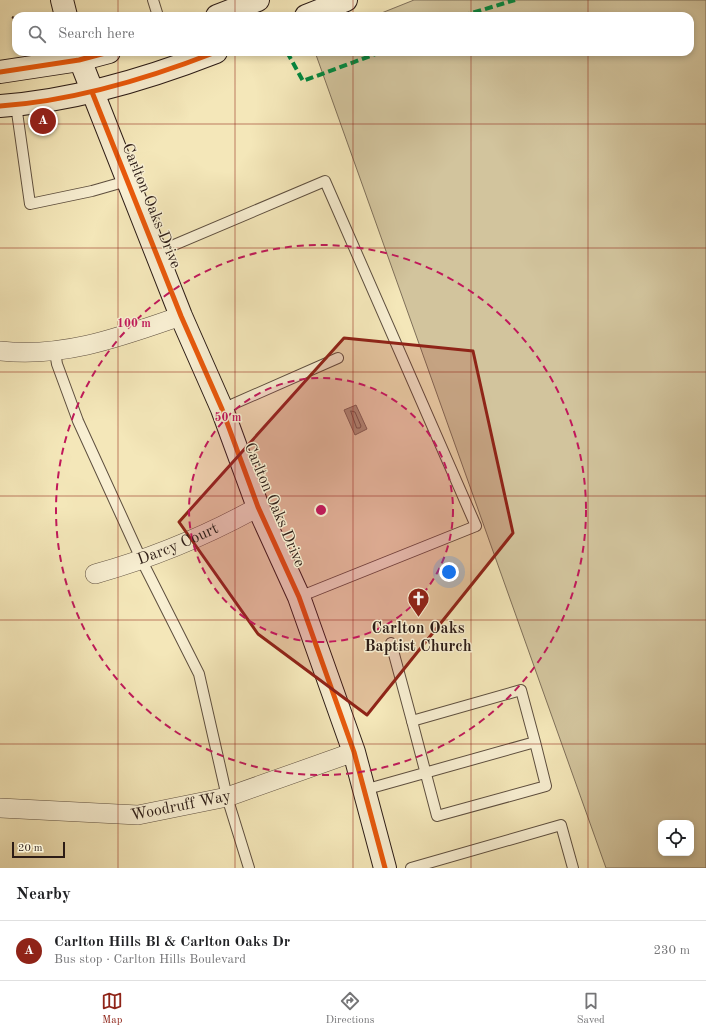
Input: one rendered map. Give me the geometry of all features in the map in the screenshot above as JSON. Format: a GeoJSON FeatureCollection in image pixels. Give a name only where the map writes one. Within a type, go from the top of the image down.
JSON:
{"type":"FeatureCollection","features":[{"type":"Feature","properties":{"kind":"main road"},"geometry":{"type":"LineString","coordinates":[[62,0],[65,12]]}},
{"type":"Feature","properties":{"kind":"main road"},"geometry":{"type":"LineString","coordinates":[[227,12],[258,0]]}},
{"type":"Feature","properties":{"kind":"main road"},"geometry":{"type":"LineString","coordinates":[[316,12],[346,0]]}},
{"type":"Feature","properties":{"kind":"main road"},"geometry":{"type":"LineString","coordinates":[[0,72],[78,56]]}},
{"type":"Feature","properties":{"kind":"main road","name":"Carlton Oaks Drive"},"geometry":{"type":"LineString","coordinates":[[78,56],[155,253],[222,409],[258,507],[299,597],[354,752],[385,868]]}},
{"type":"Feature","properties":{"kind":"main road"},"geometry":{"type":"LineString","coordinates":[[8,105],[32,104],[92,92],[175,68],[206,56]]}},
{"type":"Feature","properties":{"kind":"street"},"geometry":{"type":"LineString","coordinates":[[0,351],[32,353],[55,352],[98,344],[181,316]]}},
{"type":"Feature","properties":{"kind":"street","name":"Darcy Court"},"geometry":{"type":"LineString","coordinates":[[95,574],[142,561],[224,526],[258,507]]}},
{"type":"Feature","properties":{"kind":"street","name":"Woodruff Way"},"geometry":{"type":"LineString","coordinates":[[0,808],[138,815],[228,796],[354,752]]}},
{"type":"Feature","properties":{"kind":"lane"},"geometry":{"type":"LineString","coordinates":[[152,0],[156,12]]}},
{"type":"Feature","properties":{"kind":"lane"},"geometry":{"type":"LineString","coordinates":[[8,105],[30,204],[92,191],[127,181]]}},
{"type":"Feature","properties":{"kind":"lane"},"geometry":{"type":"LineString","coordinates":[[155,253],[325,181],[476,526],[299,597]]}},
{"type":"Feature","properties":{"kind":"lane"},"geometry":{"type":"LineString","coordinates":[[55,352],[57,364],[78,421],[142,561],[199,674],[228,796],[249,868]]}},
{"type":"Feature","properties":{"kind":"lane"},"geometry":{"type":"LineString","coordinates":[[222,409],[338,358]]}},
{"type":"Feature","properties":{"kind":"lane"},"geometry":{"type":"LineString","coordinates":[[391,643],[437,816],[546,786],[521,690],[412,721]]}},
{"type":"Feature","properties":{"kind":"lane"},"geometry":{"type":"LineString","coordinates":[[364,790],[535,742]]}},
{"type":"Feature","properties":{"kind":"lane"},"geometry":{"type":"LineString","coordinates":[[411,868],[561,825],[573,868]]}},
{"type":"Feature","properties":{"kind":"highlighted area"},"geometry":{"type":"Polygon","coordinates":[[[344,338],[473,351],[513,533],[367,715],[258,634],[179,522],[344,338]]]}},
{"type":"Feature","properties":{"kind":"shaded area"},"geometry":{"type":"Polygon","coordinates":[[[414,0],[706,0],[706,868],[606,868],[316,56],[694,56],[694,12],[384,12],[414,0]]]}},
{"type":"Feature","properties":{"kind":"water"},"geometry":{"type":"Polygon","coordinates":[[[356,405],[367,429],[355,435],[344,410],[356,405]]]}},
{"type":"Feature","properties":{"kind":"marked path"},"geometry":{"type":"LineString","coordinates":[[475,12],[515,0]]}},
{"type":"Feature","properties":{"kind":"marked path"},"geometry":{"type":"LineString","coordinates":[[289,56],[303,81],[370,56]]}},
{"type":"Feature","properties":{"kind":"cycle path"},"geometry":{"type":"LineString","coordinates":[[0,72],[79,60],[94,56]]}},
{"type":"Feature","properties":{"kind":"cycle path"},"geometry":{"type":"LineString","coordinates":[[0,106],[83,94],[137,80],[206,56]]}},
{"type":"Feature","properties":{"kind":"cycle path"},"geometry":{"type":"LineString","coordinates":[[92,92],[181,316],[222,409],[258,507],[299,597],[354,752],[385,868]]}},
{"type":"Feature","properties":{"kind":"place","name":"Carlton Hills Bl & Carlton Oaks Dr"},"geometry":{"type":"Point","coordinates":[43,121]}},
{"type":"Feature","properties":{"kind":"place","name":"Carlton Oaks Baptist Church"},"geometry":{"type":"Point","coordinates":[418,618]}}]}
